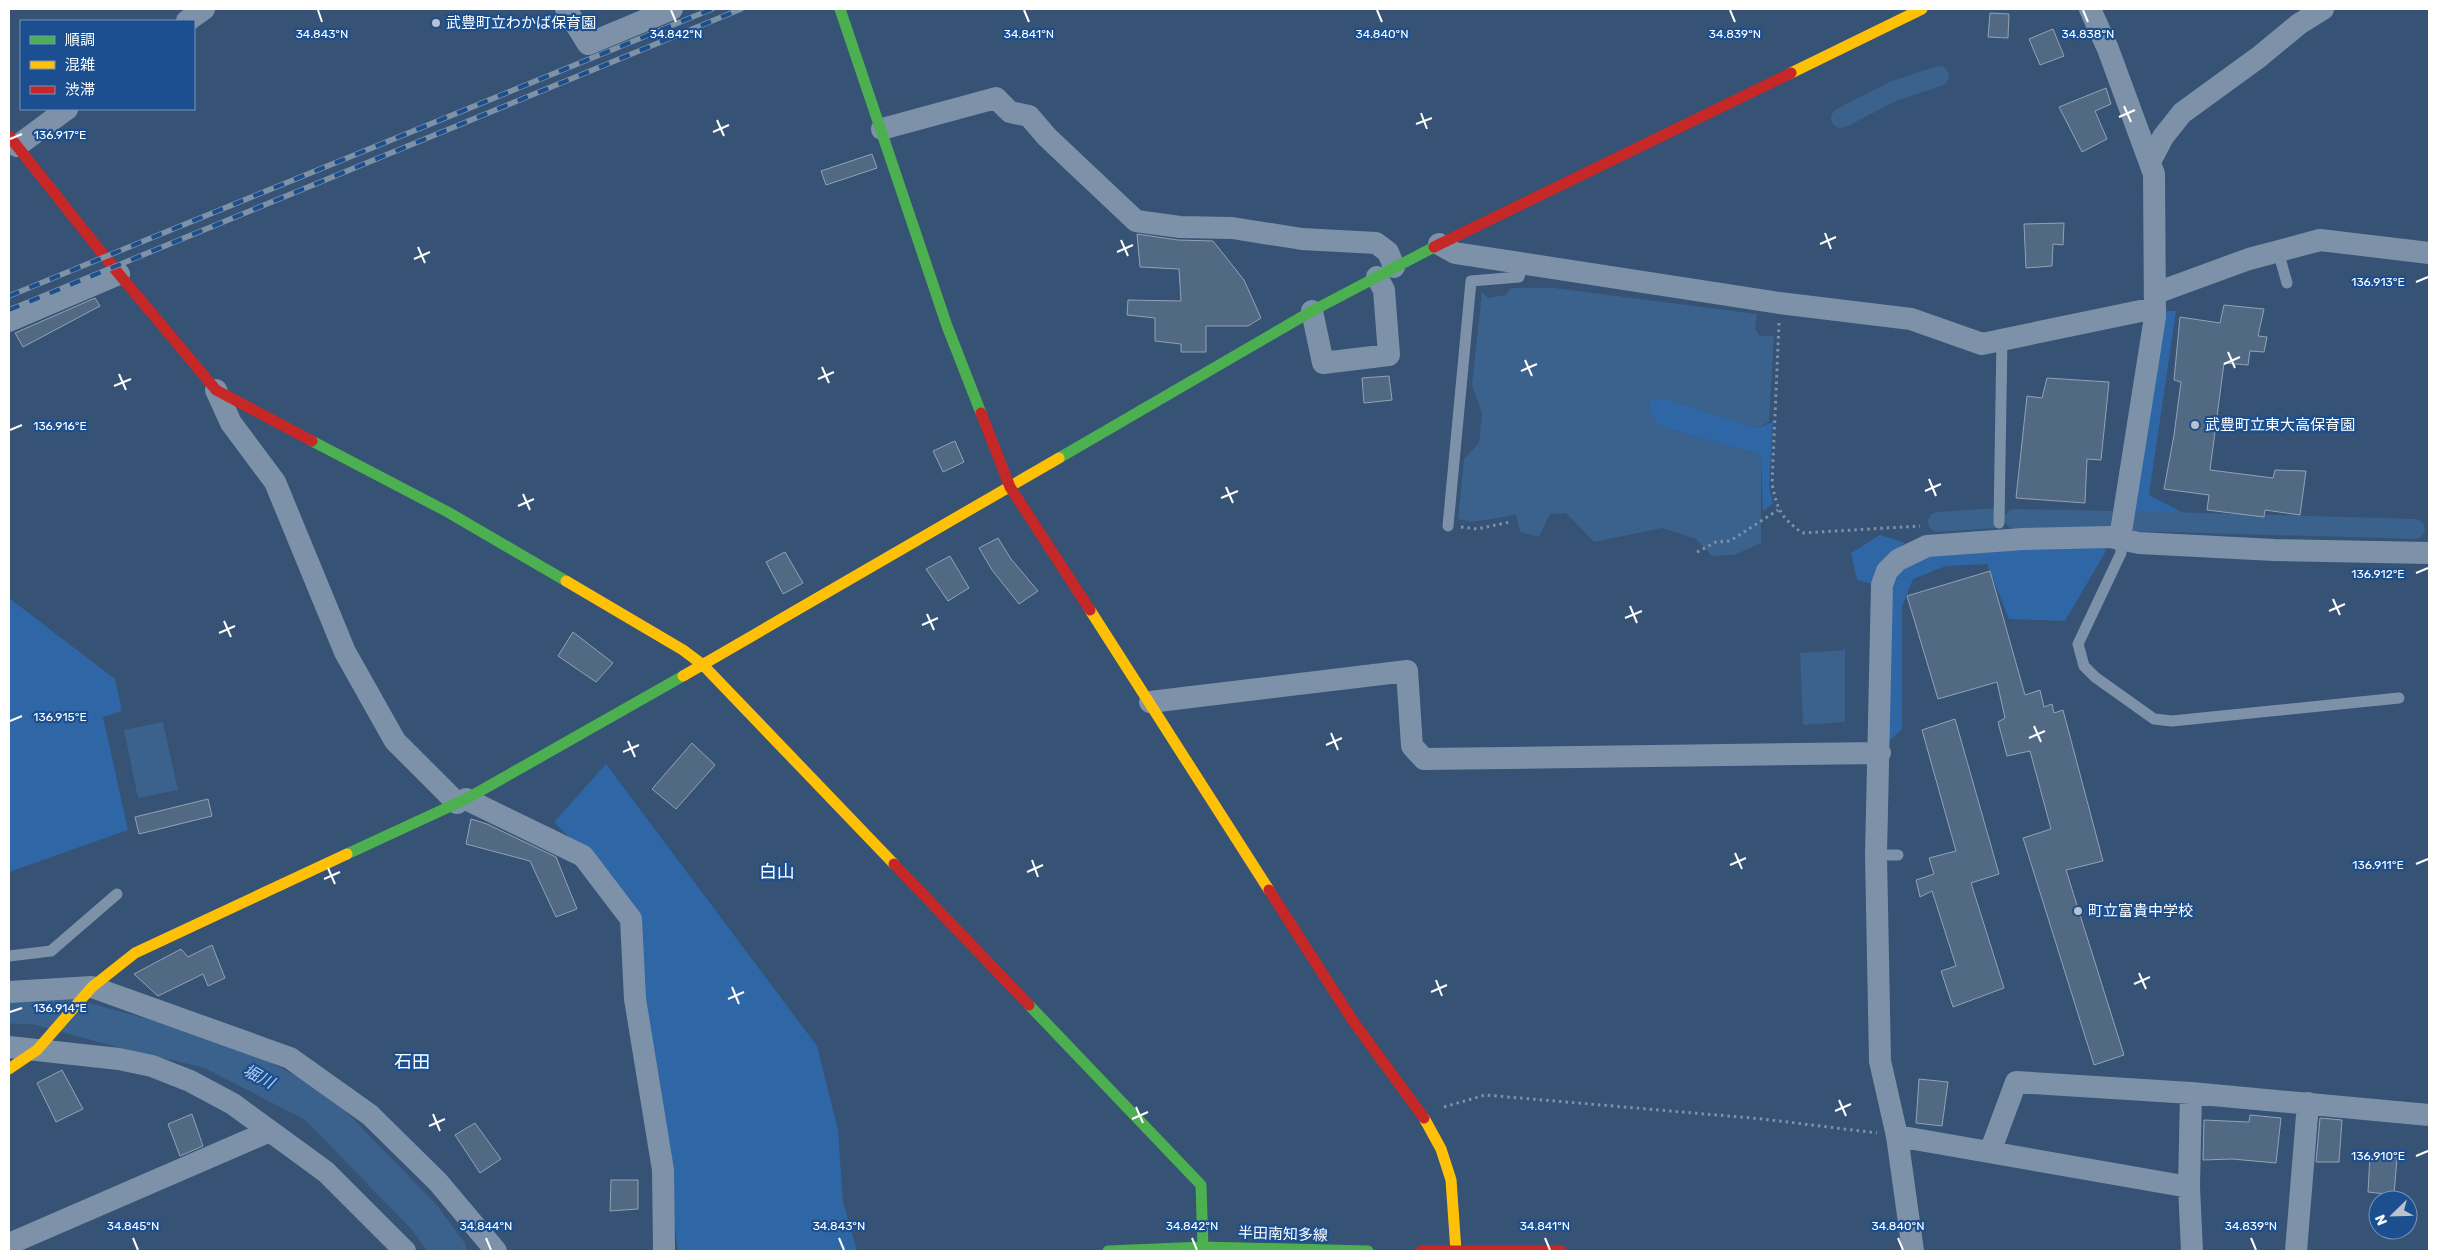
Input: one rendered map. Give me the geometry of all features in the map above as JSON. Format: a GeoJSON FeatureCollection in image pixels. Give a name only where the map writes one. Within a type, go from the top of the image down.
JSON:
{"type":"FeatureCollection","features":[{"type":"Feature","properties":{"kind":"street"},"geometry":{"type":"LineString","coordinates":[[188,20],[204,9]]}},
{"type":"Feature","properties":{"kind":"street"},"geometry":{"type":"LineString","coordinates":[[566,9],[588,44],[672,9]]}},
{"type":"Feature","properties":{"kind":"street"},"geometry":{"type":"LineString","coordinates":[[840,9],[947,326],[1010,486],[1353,1021],[1422,1115],[1441,1149],[1451,1180],[1456,1250]]}},
{"type":"Feature","properties":{"kind":"street"},"geometry":{"type":"LineString","coordinates":[[9,1069],[37,1050],[92,987],[135,954],[158,941],[461,801],[703,664],[1312,311],[1439,244],[1922,9]]}},
{"type":"Feature","properties":{"kind":"street"},"geometry":{"type":"LineString","coordinates":[[2090,9],[2108,49],[2154,174],[2155,301],[2120,538]]}},
{"type":"Feature","properties":{"kind":"street"},"geometry":{"type":"LineString","coordinates":[[2150,162],[2164,137],[2182,113],[2259,57],[2299,24],[2323,9]]}},
{"type":"Feature","properties":{"kind":"street"},"geometry":{"type":"LineString","coordinates":[[882,130],[996,98],[1010,112],[1029,116],[1047,137],[1136,221],[1180,227],[1232,228],[1302,239],[1376,243],[1388,252],[1384,290],[1389,356],[1323,363],[1312,311]]}},
{"type":"Feature","properties":{"kind":"street"},"geometry":{"type":"LineString","coordinates":[[65,110],[13,141],[119,274],[216,390],[231,423],[275,482],[345,652],[395,741],[461,801],[583,856],[631,919],[635,999],[663,1170],[664,1251]]}},
{"type":"Feature","properties":{"kind":"street"},"geometry":{"type":"LineString","coordinates":[[1439,244],[1455,253],[1779,303],[1911,319],[1982,344],[2155,301],[2249,259],[2320,240],[2429,252]]}},
{"type":"Feature","properties":{"kind":"street"},"geometry":{"type":"LineString","coordinates":[[9,321],[119,274]]}},
{"type":"Feature","properties":{"kind":"street"},"geometry":{"type":"LineString","coordinates":[[216,390],[446,512],[703,664],[1201,1185],[1203,1247]]}},
{"type":"Feature","properties":{"kind":"street"},"geometry":{"type":"LineString","coordinates":[[1913,1251],[1897,1136],[1880,1060],[1876,854],[1880,753],[1882,585],[1887,571],[1898,560],[1927,546],[2023,539],[2120,538],[2139,543],[2159,544],[2429,553]]}},
{"type":"Feature","properties":{"kind":"street"},"geometry":{"type":"LineString","coordinates":[[1150,702],[1407,672],[1412,746],[1424,759],[1880,753]]}},
{"type":"Feature","properties":{"kind":"street"},"geometry":{"type":"LineString","coordinates":[[9,992],[92,987],[290,1058],[370,1115],[438,1182],[496,1251]]}},
{"type":"Feature","properties":{"kind":"street"},"geometry":{"type":"LineString","coordinates":[[9,1047],[19,1046],[37,1050],[90,1055],[152,1066],[190,1081],[233,1104],[326,1172],[406,1251]]}},
{"type":"Feature","properties":{"kind":"street"},"geometry":{"type":"LineString","coordinates":[[1990,1152],[2016,1082],[2191,1093],[2429,1115]]}},
{"type":"Feature","properties":{"kind":"street"},"geometry":{"type":"LineString","coordinates":[[2191,1093],[2189,1187],[2192,1251]]}},
{"type":"Feature","properties":{"kind":"street"},"geometry":{"type":"LineString","coordinates":[[2296,1251],[2308,1103]]}},
{"type":"Feature","properties":{"kind":"street"},"geometry":{"type":"LineString","coordinates":[[9,1244],[270,1131]]}},
{"type":"Feature","properties":{"kind":"street"},"geometry":{"type":"LineString","coordinates":[[1897,1136],[2189,1187]]}},
{"type":"Feature","properties":{"kind":"street","name":"半田南知多線"},"geometry":{"type":"LineString","coordinates":[[1108,1251],[1203,1247],[1368,1251]]}},
{"type":"Feature","properties":{"kind":"street"},"geometry":{"type":"LineString","coordinates":[[1421,1251],[1561,1251]]}},
{"type":"Feature","properties":{"kind":"lane"},"geometry":{"type":"LineString","coordinates":[[2278,251],[2287,283]]}},
{"type":"Feature","properties":{"kind":"lane"},"geometry":{"type":"LineString","coordinates":[[1448,526],[1471,280],[1519,277],[1522,263]]}},
{"type":"Feature","properties":{"kind":"lane"},"geometry":{"type":"LineString","coordinates":[[1999,523],[2002,339]]}},
{"type":"Feature","properties":{"kind":"lane"},"geometry":{"type":"LineString","coordinates":[[2120,538],[2121,553],[2078,644],[2084,666],[2095,677],[2154,719],[2172,721],[2399,698]]}},
{"type":"Feature","properties":{"kind":"lane"},"geometry":{"type":"LineString","coordinates":[[1876,854],[1898,855]]}},
{"type":"Feature","properties":{"kind":"lane"},"geometry":{"type":"LineString","coordinates":[[9,956],[51,951],[117,894]]}},
{"type":"Feature","properties":{"kind":"path"},"geometry":{"type":"LineString","coordinates":[[1779,303],[1772,484],[1778,510],[1789,523],[1802,533],[1925,526]]}},
{"type":"Feature","properties":{"kind":"path"},"geometry":{"type":"LineString","coordinates":[[1697,552],[1716,542],[1730,541],[1778,510]]}},
{"type":"Feature","properties":{"kind":"path"},"geometry":{"type":"LineString","coordinates":[[1448,526],[1477,529],[1510,522]]}},
{"type":"Feature","properties":{"kind":"path"},"geometry":{"type":"LineString","coordinates":[[1422,1115],[1484,1096],[1763,1119],[1897,1136]]}},
{"type":"Feature","properties":{"kind":"shaded area"},"geometry":{"type":"Polygon","coordinates":[[[1511,288],[1554,288],[1757,314],[1755,329],[1760,336],[1774,336],[1769,422],[1757,428],[1663,398],[1651,399],[1648,409],[1658,426],[1761,455],[1761,543],[1734,555],[1712,556],[1696,539],[1662,528],[1594,542],[1566,513],[1550,514],[1539,537],[1520,532],[1516,515],[1472,522],[1458,519],[1464,459],[1479,443],[1482,414],[1472,385],[1482,292],[1488,298],[1506,295],[1511,288]]]}},
{"type":"Feature","properties":{"kind":"shaded area"},"geometry":{"type":"Polygon","coordinates":[[[2164,311],[2176,311],[2149,495],[2189,516],[2131,514],[2164,311]]]}},
{"type":"Feature","properties":{"kind":"shaded area"},"geometry":{"type":"Polygon","coordinates":[[[1663,398],[1757,428],[1773,422],[1769,486],[1773,503],[1763,512],[1761,455],[1658,426],[1648,409],[1651,399],[1663,398]]]}},
{"type":"Feature","properties":{"kind":"shaded area"},"geometry":{"type":"Polygon","coordinates":[[[1880,535],[1905,543],[1883,560],[1872,584],[1857,580],[1851,553],[1880,535]]]}},
{"type":"Feature","properties":{"kind":"shaded area"},"geometry":{"type":"Polygon","coordinates":[[[2102,544],[2106,551],[2065,621],[2009,619],[1987,564],[1946,566],[1913,579],[1902,607],[1902,729],[1887,743],[1890,582],[1904,565],[1922,555],[2102,544]]]}},
{"type":"Feature","properties":{"kind":"shaded area"},"geometry":{"type":"Polygon","coordinates":[[[9,598],[115,679],[122,711],[103,717],[128,830],[9,872],[9,598]]]}},
{"type":"Feature","properties":{"kind":"shaded area"},"geometry":{"type":"Polygon","coordinates":[[[1845,650],[1845,722],[1803,725],[1800,653],[1845,650]]]}},
{"type":"Feature","properties":{"kind":"shaded area"},"geometry":{"type":"Polygon","coordinates":[[[163,722],[178,790],[138,798],[124,730],[163,722]]]}},
{"type":"Feature","properties":{"kind":"shaded area"},"geometry":{"type":"Polygon","coordinates":[[[606,764],[817,1046],[838,1130],[843,1202],[857,1251],[678,1251],[632,901],[554,822],[606,764]]]}},
{"type":"Feature","properties":{"kind":"building"},"geometry":{"type":"Polygon","coordinates":[[[1990,13],[2009,14],[2008,38],[1988,37],[1990,13]]]}},
{"type":"Feature","properties":{"kind":"building"},"geometry":{"type":"Polygon","coordinates":[[[2053,29],[2064,56],[2040,65],[2029,39],[2053,29]]]}},
{"type":"Feature","properties":{"kind":"building"},"geometry":{"type":"Polygon","coordinates":[[[2106,88],[2111,104],[2095,111],[2107,139],[2082,152],[2059,107],[2106,88]]]}},
{"type":"Feature","properties":{"kind":"building"},"geometry":{"type":"Polygon","coordinates":[[[872,154],[877,168],[826,185],[821,171],[872,154]]]}},
{"type":"Feature","properties":{"kind":"building"},"geometry":{"type":"Polygon","coordinates":[[[2064,223],[2063,245],[2053,244],[2052,266],[2026,268],[2024,224],[2064,223]]]}},
{"type":"Feature","properties":{"kind":"building"},"geometry":{"type":"Polygon","coordinates":[[[1137,234],[1178,240],[1213,241],[1244,280],[1261,318],[1248,326],[1206,326],[1206,352],[1181,352],[1181,344],[1155,341],[1155,318],[1127,315],[1128,300],[1181,301],[1179,269],[1140,267],[1137,234]]]}},
{"type":"Feature","properties":{"kind":"building"},"geometry":{"type":"Polygon","coordinates":[[[95,298],[100,306],[23,347],[15,333],[95,298]]]}},
{"type":"Feature","properties":{"kind":"building"},"geometry":{"type":"Polygon","coordinates":[[[2224,305],[2264,309],[2258,336],[2267,337],[2264,352],[2250,351],[2248,365],[2224,363],[2210,470],[2273,478],[2275,470],[2306,471],[2300,515],[2265,510],[2264,517],[2207,510],[2209,495],[2164,489],[2181,382],[2174,380],[2180,317],[2220,323],[2224,305]]]}},
{"type":"Feature","properties":{"kind":"building"},"geometry":{"type":"Polygon","coordinates":[[[1389,376],[1392,400],[1364,403],[1362,378],[1389,376]]]}},
{"type":"Feature","properties":{"kind":"building"},"geometry":{"type":"Polygon","coordinates":[[[2047,378],[2109,382],[2101,460],[2087,459],[2085,503],[2016,498],[2027,396],[2042,398],[2047,378]]]}},
{"type":"Feature","properties":{"kind":"building"},"geometry":{"type":"Polygon","coordinates":[[[955,441],[964,462],[943,472],[933,451],[955,441]]]}},
{"type":"Feature","properties":{"kind":"building"},"geometry":{"type":"Polygon","coordinates":[[[998,538],[1011,559],[1038,591],[1019,604],[992,570],[979,548],[998,538]]]}},
{"type":"Feature","properties":{"kind":"building"},"geometry":{"type":"Polygon","coordinates":[[[785,552],[803,583],[783,594],[766,562],[785,552]]]}},
{"type":"Feature","properties":{"kind":"building"},"geometry":{"type":"Polygon","coordinates":[[[950,556],[969,588],[948,601],[926,569],[950,556]]]}},
{"type":"Feature","properties":{"kind":"building"},"geometry":{"type":"Polygon","coordinates":[[[1990,571],[2025,695],[2040,690],[2044,707],[2052,704],[2054,713],[2063,710],[2103,861],[2066,870],[2124,1055],[2094,1065],[2023,838],[2051,829],[2030,751],[2007,756],[1998,722],[2005,718],[1997,682],[1938,699],[1907,596],[1990,571]]]}},
{"type":"Feature","properties":{"kind":"building"},"geometry":{"type":"Polygon","coordinates":[[[573,632],[613,663],[596,682],[558,656],[573,632]]]}},
{"type":"Feature","properties":{"kind":"building"},"geometry":{"type":"Polygon","coordinates":[[[1955,719],[1999,874],[1971,883],[2004,988],[1953,1007],[1941,971],[1956,966],[1932,891],[1920,897],[1916,880],[1934,874],[1929,858],[1956,851],[1922,730],[1955,719]]]}},
{"type":"Feature","properties":{"kind":"building"},"geometry":{"type":"Polygon","coordinates":[[[692,743],[715,765],[676,809],[652,789],[692,743]]]}},
{"type":"Feature","properties":{"kind":"building"},"geometry":{"type":"Polygon","coordinates":[[[208,799],[212,816],[139,834],[135,817],[208,799]]]}},
{"type":"Feature","properties":{"kind":"building"},"geometry":{"type":"Polygon","coordinates":[[[471,819],[487,824],[556,857],[577,909],[556,917],[530,861],[466,844],[471,819]]]}},
{"type":"Feature","properties":{"kind":"building"},"geometry":{"type":"Polygon","coordinates":[[[212,945],[225,978],[208,986],[203,974],[158,996],[134,974],[181,949],[188,957],[212,945]]]}},
{"type":"Feature","properties":{"kind":"building"},"geometry":{"type":"Polygon","coordinates":[[[62,1070],[83,1109],[56,1122],[37,1083],[62,1070]]]}},
{"type":"Feature","properties":{"kind":"building"},"geometry":{"type":"Polygon","coordinates":[[[1919,1079],[1948,1082],[1942,1126],[1916,1123],[1919,1079]]]}},
{"type":"Feature","properties":{"kind":"building"},"geometry":{"type":"Polygon","coordinates":[[[192,1114],[203,1146],[180,1156],[168,1124],[192,1114]]]}},
{"type":"Feature","properties":{"kind":"building"},"geometry":{"type":"Polygon","coordinates":[[[2250,1115],[2281,1118],[2276,1163],[2232,1159],[2203,1160],[2204,1120],[2249,1122],[2250,1115]]]}},
{"type":"Feature","properties":{"kind":"building"},"geometry":{"type":"Polygon","coordinates":[[[2320,1118],[2342,1120],[2339,1162],[2316,1162],[2320,1118]]]}},
{"type":"Feature","properties":{"kind":"building"},"geometry":{"type":"Polygon","coordinates":[[[475,1123],[501,1159],[480,1173],[455,1135],[475,1123]]]}},
{"type":"Feature","properties":{"kind":"building"},"geometry":{"type":"Polygon","coordinates":[[[2370,1155],[2397,1158],[2394,1190],[2368,1190],[2370,1155]]]}},
{"type":"Feature","properties":{"kind":"building"},"geometry":{"type":"Polygon","coordinates":[[[611,1180],[638,1180],[638,1209],[610,1211],[611,1180]]]}},
{"type":"Feature","properties":{"kind":"waterway"},"geometry":{"type":"LineString","coordinates":[[1841,118],[1894,91],[1939,76]]}},
{"type":"Feature","properties":{"kind":"waterway"},"geometry":{"type":"LineString","coordinates":[[1938,522],[1996,518]]}},
{"type":"Feature","properties":{"kind":"waterway"},"geometry":{"type":"LineString","coordinates":[[2015,519],[2112,521]]}},
{"type":"Feature","properties":{"kind":"waterway"},"geometry":{"type":"LineString","coordinates":[[2134,521],[2415,529]]}},
{"type":"Feature","properties":{"kind":"waterway","name":"堀川"},"geometry":{"type":"LineString","coordinates":[[9,1006],[37,1007],[140,1035],[210,1051],[316,1106],[424,1217],[449,1251]]}},
{"type":"Feature","properties":{"kind":"railway"},"geometry":{"type":"LineString","coordinates":[[9,296],[712,9]]}},
{"type":"Feature","properties":{"kind":"railway"},"geometry":{"type":"LineString","coordinates":[[9,310],[741,9]]}},
{"type":"Feature","properties":{"kind":"traffic: fast"},"geometry":{"type":"LineString","coordinates":[[840,9],[947,326],[981,413]]}},
{"type":"Feature","properties":{"kind":"traffic: fast"},"geometry":{"type":"LineString","coordinates":[[1059,458],[1312,311],[1434,247]]}},
{"type":"Feature","properties":{"kind":"traffic: fast"},"geometry":{"type":"LineString","coordinates":[[312,441],[446,511],[566,581]]}},
{"type":"Feature","properties":{"kind":"traffic: fast"},"geometry":{"type":"LineString","coordinates":[[347,854],[466,799],[683,676]]}},
{"type":"Feature","properties":{"kind":"traffic: fast"},"geometry":{"type":"LineString","coordinates":[[1029,1005],[1201,1185],[1203,1247]]}},
{"type":"Feature","properties":{"kind":"traffic: fast"},"geometry":{"type":"LineString","coordinates":[[1108,1251],[1203,1247],[1368,1251]]}},
{"type":"Feature","properties":{"kind":"traffic: slow"},"geometry":{"type":"LineString","coordinates":[[1791,73],[1922,9]]}},
{"type":"Feature","properties":{"kind":"traffic: slow"},"geometry":{"type":"LineString","coordinates":[[683,676],[1059,458]]}},
{"type":"Feature","properties":{"kind":"traffic: slow"},"geometry":{"type":"LineString","coordinates":[[566,581],[683,650],[703,665],[894,864]]}},
{"type":"Feature","properties":{"kind":"traffic: slow"},"geometry":{"type":"LineString","coordinates":[[1090,610],[1269,890]]}},
{"type":"Feature","properties":{"kind":"traffic: slow"},"geometry":{"type":"LineString","coordinates":[[9,1069],[37,1050],[92,987],[135,953],[347,854]]}},
{"type":"Feature","properties":{"kind":"traffic: slow"},"geometry":{"type":"LineString","coordinates":[[1424,1118],[1441,1149],[1451,1180],[1456,1251]]}},
{"type":"Feature","properties":{"kind":"traffic: jam"},"geometry":{"type":"LineString","coordinates":[[1434,247],[1791,73]]}},
{"type":"Feature","properties":{"kind":"traffic: jam"},"geometry":{"type":"LineString","coordinates":[[9,136],[113,267],[216,390],[312,441]]}},
{"type":"Feature","properties":{"kind":"traffic: jam"},"geometry":{"type":"LineString","coordinates":[[981,413],[1010,487],[1090,610]]}},
{"type":"Feature","properties":{"kind":"traffic: jam"},"geometry":{"type":"LineString","coordinates":[[894,864],[1029,1005]]}},
{"type":"Feature","properties":{"kind":"traffic: jam"},"geometry":{"type":"LineString","coordinates":[[1269,890],[1353,1021],[1424,1118]]}},
{"type":"Feature","properties":{"kind":"traffic: jam"},"geometry":{"type":"LineString","coordinates":[[1421,1251],[1561,1251]]}},
{"type":"Feature","properties":{"kind":"place","name":"武豊町立わかば保育園"},"geometry":{"type":"Point","coordinates":[436,23]}},
{"type":"Feature","properties":{"kind":"place","name":"武豊町立東大高保育園"},"geometry":{"type":"Point","coordinates":[2195,425]}},
{"type":"Feature","properties":{"kind":"place","name":"町立富貴中学校"},"geometry":{"type":"Point","coordinates":[2078,911]}},
{"type":"Feature","properties":{"kind":"district","name":"白山"},"geometry":{"type":"Point","coordinates":[777,872]}},
{"type":"Feature","properties":{"kind":"district","name":"石田"},"geometry":{"type":"Point","coordinates":[412,1062]}}]}
